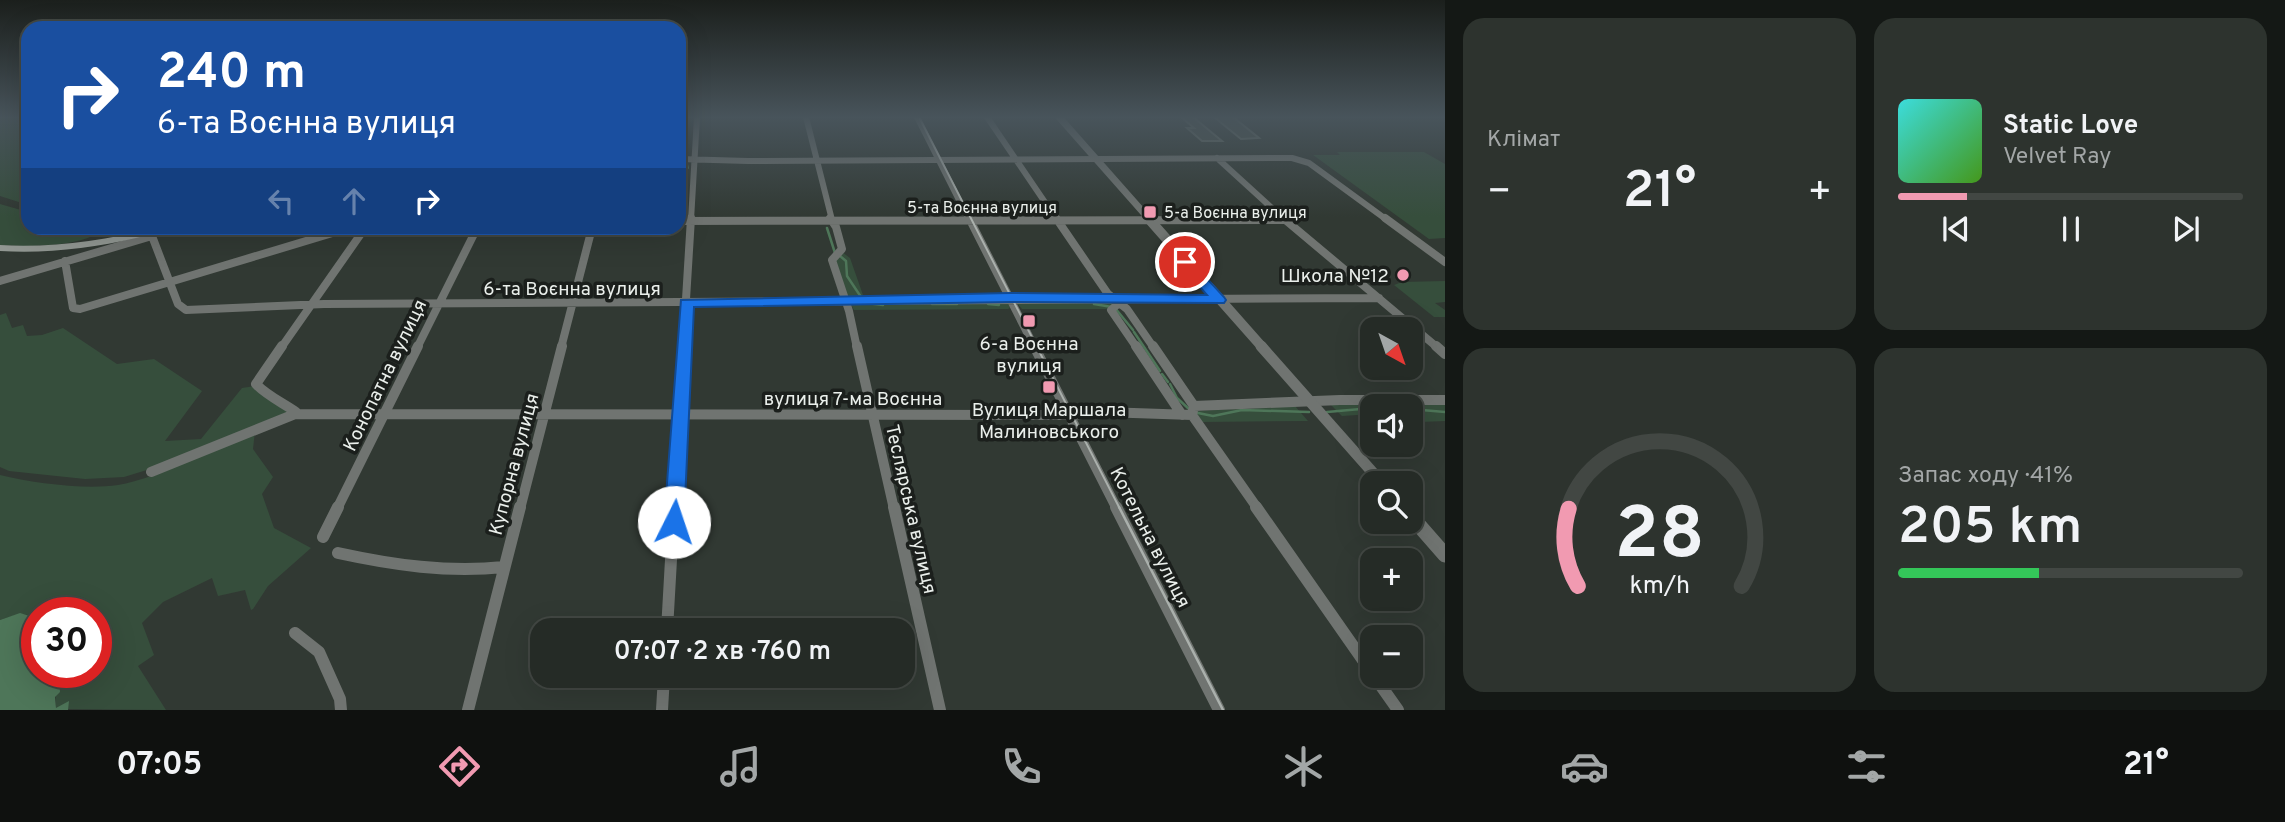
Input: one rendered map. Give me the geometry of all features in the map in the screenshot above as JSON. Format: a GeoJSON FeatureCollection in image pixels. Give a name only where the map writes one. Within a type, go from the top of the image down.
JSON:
{"type":"FeatureCollection","features":[{"type":"Feature","properties":{"kind":"main road"},"geometry":{"type":"LineString","coordinates":[[0,248],[112,241],[145,235]]}},
{"type":"Feature","properties":{"kind":"street"},"geometry":{"type":"LineString","coordinates":[[686,207],[694,150]]}},
{"type":"Feature","properties":{"kind":"street","name":"Теслярська вулиця"},"geometry":{"type":"LineString","coordinates":[[814,150],[842,249],[832,260],[846,302],[873,414],[940,710]]}},
{"type":"Feature","properties":{"kind":"street","name":"Котельна вулиця"},"geometry":{"type":"LineString","coordinates":[[934,150],[1219,710]]}},
{"type":"Feature","properties":{"kind":"street"},"geometry":{"type":"LineString","coordinates":[[1010,150],[1108,294],[1127,309],[1190,412]]}},
{"type":"Feature","properties":{"kind":"street"},"geometry":{"type":"LineString","coordinates":[[1088,150],[1371,471]]}},
{"type":"Feature","properties":{"kind":"street"},"geometry":{"type":"LineString","coordinates":[[1217,158],[1285,220],[1445,354]]}},
{"type":"Feature","properties":{"kind":"street"},"geometry":{"type":"LineString","coordinates":[[686,159],[1299,159],[1445,262]]}},
{"type":"Feature","properties":{"kind":"street","name":"5-та Воєнна вулиця"},"geometry":{"type":"LineString","coordinates":[[686,221],[1285,220]]}},
{"type":"Feature","properties":{"kind":"street","name":"6-та Воєнна вулиця"},"geometry":{"type":"LineString","coordinates":[[150,235],[178,304],[186,310],[437,304],[846,302],[1008,298],[1116,301],[1379,298]]}},
{"type":"Feature","properties":{"kind":"street"},"geometry":{"type":"LineString","coordinates":[[65,261],[75,309],[326,235]]}},
{"type":"Feature","properties":{"kind":"street"},"geometry":{"type":"LineString","coordinates":[[295,414],[296,412],[271,394],[263,392],[256,384],[360,235]]}},
{"type":"Feature","properties":{"kind":"street","name":"Конопатна вулиця"},"geometry":{"type":"LineString","coordinates":[[323,537],[473,235]]}},
{"type":"Feature","properties":{"kind":"street","name":"Купорна вулиця"},"geometry":{"type":"LineString","coordinates":[[468,710],[590,235]]}},
{"type":"Feature","properties":{"kind":"street"},"geometry":{"type":"LineString","coordinates":[[668,618],[687,303],[685,235]]}},
{"type":"Feature","properties":{"kind":"street"},"geometry":{"type":"LineString","coordinates":[[0,281],[65,261],[112,241]]}},
{"type":"Feature","properties":{"kind":"street"},"geometry":{"type":"LineString","coordinates":[[1116,301],[1111,310],[1190,412],[1360,655]]}},
{"type":"Feature","properties":{"kind":"street","name":"вулиця 7-ма Воєнна"},"geometry":{"type":"LineString","coordinates":[[151,472],[295,414],[1069,415],[1104,412],[1190,412],[1309,402],[1445,400]]}},
{"type":"Feature","properties":{"kind":"street"},"geometry":{"type":"LineString","coordinates":[[1423,530],[1445,555]]}},
{"type":"Feature","properties":{"kind":"street"},"geometry":{"type":"LineString","coordinates":[[338,553],[395,566],[484,569],[504,567]]}},
{"type":"Feature","properties":{"kind":"street"},"geometry":{"type":"LineString","coordinates":[[295,633],[319,652],[340,699],[341,710]]}},
{"type":"Feature","properties":{"kind":"street"},"geometry":{"type":"LineString","coordinates":[[662,710],[663,688]]}},
{"type":"Feature","properties":{"kind":"street"},"geometry":{"type":"LineString","coordinates":[[1383,688],[1398,710]]}},
{"type":"Feature","properties":{"kind":"shaded area"},"geometry":{"type":"Polygon","coordinates":[[[0,150],[21,150],[21,203],[0,196],[0,150]]]}},
{"type":"Feature","properties":{"kind":"shaded area"},"geometry":{"type":"Polygon","coordinates":[[[1337,152],[1424,152],[1445,164],[1445,238],[1429,239],[1313,155],[1340,155],[1337,152]]]}},
{"type":"Feature","properties":{"kind":"shaded area"},"geometry":{"type":"Polygon","coordinates":[[[0,204],[21,210],[21,235],[94,235],[77,241],[36,246],[0,245],[0,204]]]}},
{"type":"Feature","properties":{"kind":"shaded area"},"geometry":{"type":"Polygon","coordinates":[[[842,252],[850,258],[863,295],[870,299],[847,297],[835,262],[842,252]]]}},
{"type":"Feature","properties":{"kind":"shaded area"},"geometry":{"type":"Polygon","coordinates":[[[1445,281],[1445,302],[1435,303],[1445,310],[1445,317],[1434,317],[1394,285],[1402,282],[1445,281]]]}},
{"type":"Feature","properties":{"kind":"shaded area"},"geometry":{"type":"Polygon","coordinates":[[[1007,301],[1010,308],[1008,309],[854,310],[850,303],[1007,301]]]}},
{"type":"Feature","properties":{"kind":"shaded area"},"geometry":{"type":"Polygon","coordinates":[[[1015,301],[1111,301],[1113,306],[1106,309],[1022,309],[1015,301]]]}},
{"type":"Feature","properties":{"kind":"shaded area"},"geometry":{"type":"Polygon","coordinates":[[[6,313],[12,328],[23,325],[27,336],[42,335],[63,328],[117,364],[154,359],[202,391],[165,441],[201,439],[242,388],[255,386],[291,411],[150,469],[124,477],[85,479],[9,471],[0,467],[0,315],[6,313]]]}},
{"type":"Feature","properties":{"kind":"shaded area"},"geometry":{"type":"Polygon","coordinates":[[[1427,401],[1445,401],[1445,421],[1423,422],[1423,405],[1428,405],[1427,401]]]}},
{"type":"Feature","properties":{"kind":"shaded area"},"geometry":{"type":"Polygon","coordinates":[[[1329,403],[1360,404],[1360,415],[1342,416],[1329,403]]]}},
{"type":"Feature","properties":{"kind":"shaded area"},"geometry":{"type":"Polygon","coordinates":[[[1295,406],[1308,421],[1202,422],[1194,415],[1197,411],[1295,406]]]}},
{"type":"Feature","properties":{"kind":"shaded area"},"geometry":{"type":"Polygon","coordinates":[[[255,431],[253,449],[273,477],[262,494],[274,528],[311,548],[268,586],[251,610],[245,590],[218,596],[212,578],[163,602],[142,623],[154,655],[138,666],[166,710],[56,709],[55,688],[112,688],[112,597],[21,597],[21,615],[0,620],[0,475],[28,481],[90,487],[118,485],[169,469],[255,431]]]}},
{"type":"Feature","properties":{"kind":"shaded area"},"geometry":{"type":"Polygon","coordinates":[[[21,613],[21,688],[60,688],[60,692],[55,697],[56,708],[69,701],[68,710],[0,710],[0,620],[21,613]]]}},
{"type":"Feature","properties":{"kind":"waterway"},"geometry":{"type":"LineString","coordinates":[[686,164],[688,168]]}},
{"type":"Feature","properties":{"kind":"waterway"},"geometry":{"type":"LineString","coordinates":[[827,228],[835,253]]}},
{"type":"Feature","properties":{"kind":"waterway"},"geometry":{"type":"LineString","coordinates":[[840,256],[846,261],[847,276],[861,297]]}},
{"type":"Feature","properties":{"kind":"waterway"},"geometry":{"type":"LineString","coordinates":[[866,303],[883,305]]}},
{"type":"Feature","properties":{"kind":"waterway"},"geometry":{"type":"LineString","coordinates":[[932,304],[957,304]]}},
{"type":"Feature","properties":{"kind":"waterway"},"geometry":{"type":"LineString","coordinates":[[988,304],[999,305]]}},
{"type":"Feature","properties":{"kind":"waterway"},"geometry":{"type":"LineString","coordinates":[[1094,304],[1112,307]]}},
{"type":"Feature","properties":{"kind":"waterway"},"geometry":{"type":"LineString","coordinates":[[1115,308],[1133,330]]}},
{"type":"Feature","properties":{"kind":"waterway"},"geometry":{"type":"LineString","coordinates":[[1134,332],[1160,371]]}},
{"type":"Feature","properties":{"kind":"waterway"},"geometry":{"type":"LineString","coordinates":[[1162,374],[1168,382]]}},
{"type":"Feature","properties":{"kind":"waterway"},"geometry":{"type":"LineString","coordinates":[[1170,384],[1177,398],[1189,409]]}},
{"type":"Feature","properties":{"kind":"waterway"},"geometry":{"type":"LineString","coordinates":[[1327,412],[1360,409]]}},
{"type":"Feature","properties":{"kind":"waterway"},"geometry":{"type":"LineString","coordinates":[[1198,413],[1213,416],[1242,410],[1309,412]]}},
{"type":"Feature","properties":{"kind":"waterway"},"geometry":{"type":"LineString","coordinates":[[1423,410],[1445,412]]}},
{"type":"Feature","properties":{"kind":"tram line"},"geometry":{"type":"LineString","coordinates":[[936,150],[1120,509]]}},
{"type":"Feature","properties":{"kind":"tram line"},"geometry":{"type":"LineString","coordinates":[[1119,507],[1223,710]]}},
{"type":"Feature","properties":{"kind":"place","name":"5-а Воєнна вулиця"},"geometry":{"type":"Point","coordinates":[1150,212]}},
{"type":"Feature","properties":{"kind":"place","name":"Школа №12"},"geometry":{"type":"Point","coordinates":[1403,275]}},
{"type":"Feature","properties":{"kind":"place","name":"6-а Воєнна вулиця"},"geometry":{"type":"Point","coordinates":[1029,321]}},
{"type":"Feature","properties":{"kind":"place","name":"Вулиця Маршала Малиновського"},"geometry":{"type":"Point","coordinates":[1049,387]}},
{"type":"Feature","properties":{"kind":"route"},"geometry":{"type":"LineString","coordinates":[[674,522],[687,303],[1010,298],[1219,300],[1185,262]]}}]}
